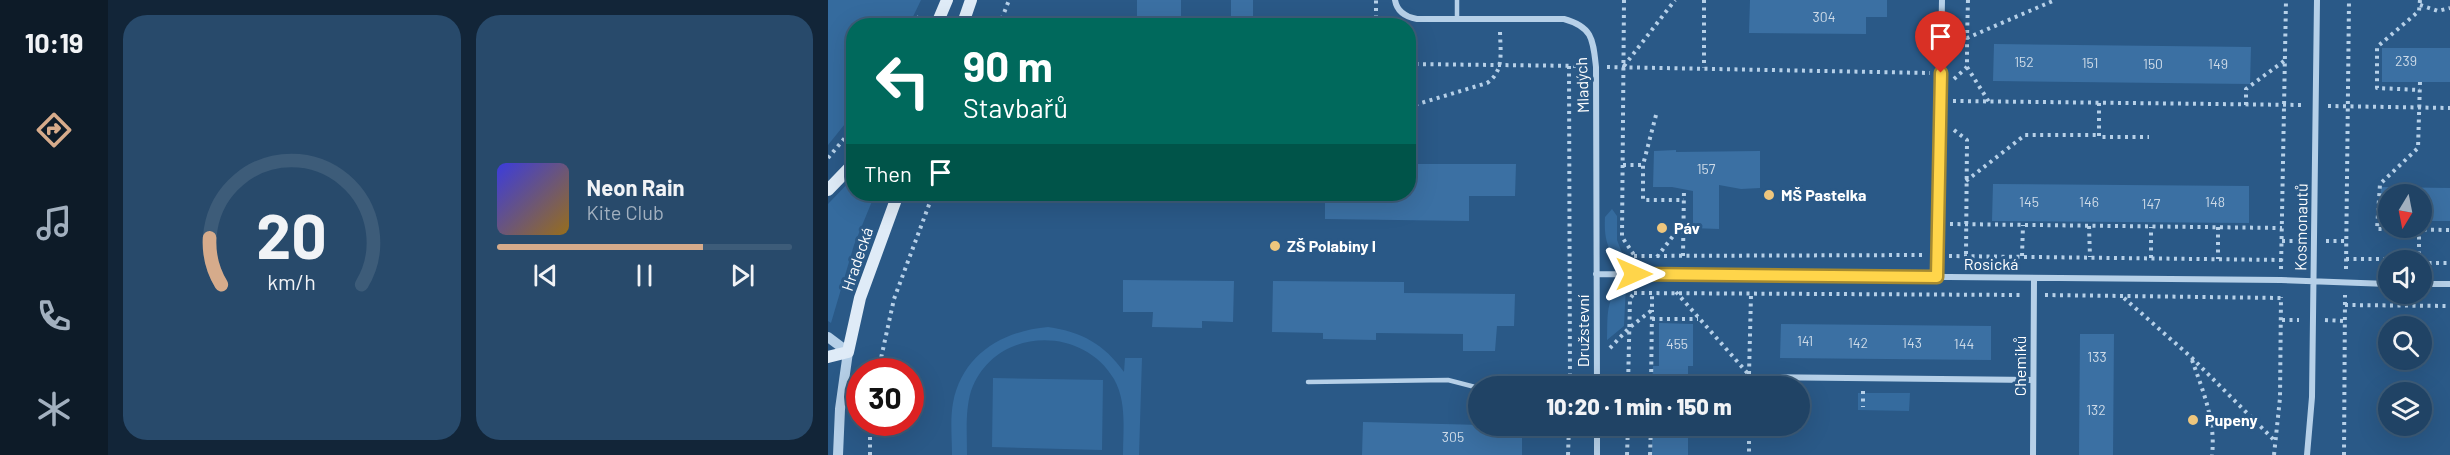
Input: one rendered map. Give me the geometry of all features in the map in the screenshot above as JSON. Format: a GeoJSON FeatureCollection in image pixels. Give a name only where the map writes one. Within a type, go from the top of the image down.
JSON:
{"type":"FeatureCollection","features":[{"type":"Feature","properties":{"kind":"main road"},"geometry":{"type":"LineString","coordinates":[[939,18],[947,0]]}},
{"type":"Feature","properties":{"kind":"main road"},"geometry":{"type":"LineString","coordinates":[[965,18],[971,0]]}},
{"type":"Feature","properties":{"kind":"main road"},"geometry":{"type":"LineString","coordinates":[[828,190],[846,171]]}},
{"type":"Feature","properties":{"kind":"main road","name":"Hradecká"},"geometry":{"type":"LineString","coordinates":[[848,352],[860,298],[895,201]]}},
{"type":"Feature","properties":{"kind":"main road"},"geometry":{"type":"LineString","coordinates":[[828,357],[848,352]]}},
{"type":"Feature","properties":{"kind":"street","name":"Mladých"},"geometry":{"type":"LineString","coordinates":[[1395,0],[1400,11],[1408,18]]}},
{"type":"Feature","properties":{"kind":"street"},"geometry":{"type":"LineString","coordinates":[[1937,277],[1942,0]]}},
{"type":"Feature","properties":{"kind":"street","name":"Kosmonautů"},"geometry":{"type":"LineString","coordinates":[[2307,455],[2312,397],[2317,0]]}},
{"type":"Feature","properties":{"kind":"street","name":"Mladých"},"geometry":{"type":"LineString","coordinates":[[1416,18],[1545,17],[1575,21],[1590,34],[1596,67],[1596,274]]}},
{"type":"Feature","properties":{"kind":"street","name":"Rosická"},"geometry":{"type":"LineString","coordinates":[[1596,274],[2378,284]]}},
{"type":"Feature","properties":{"kind":"street","name":"Družstevní"},"geometry":{"type":"LineString","coordinates":[[1596,274],[1597,376]]}},
{"type":"Feature","properties":{"kind":"street","name":"Chemiků"},"geometry":{"type":"LineString","coordinates":[[2032,455],[2034,278]]}},
{"type":"Feature","properties":{"kind":"street"},"geometry":{"type":"LineString","coordinates":[[2432,284],[2450,284]]}},
{"type":"Feature","properties":{"kind":"street"},"geometry":{"type":"LineString","coordinates":[[828,337],[848,352],[840,409],[838,455]]}},
{"type":"Feature","properties":{"kind":"street"},"geometry":{"type":"LineString","coordinates":[[1810,378],[2033,380]]}},
{"type":"Feature","properties":{"kind":"street"},"geometry":{"type":"LineString","coordinates":[[1597,436],[1597,455]]}},
{"type":"Feature","properties":{"kind":"lane"},"geometry":{"type":"LineString","coordinates":[[1457,0],[1457,19]]}},
{"type":"Feature","properties":{"kind":"lane"},"geometry":{"type":"LineString","coordinates":[[1308,382],[1448,380],[1468,385]]}},
{"type":"Feature","properties":{"kind":"path"},"geometry":{"type":"LineString","coordinates":[[1002,18],[1009,0]]}},
{"type":"Feature","properties":{"kind":"path"},"geometry":{"type":"LineString","coordinates":[[1376,0],[1376,18]]}},
{"type":"Feature","properties":{"kind":"path"},"geometry":{"type":"LineString","coordinates":[[1624,0],[1622,237],[1634,256],[1634,292],[1630,299],[1628,376]]}},
{"type":"Feature","properties":{"kind":"path"},"geometry":{"type":"LineString","coordinates":[[1623,67],[1675,0]]}},
{"type":"Feature","properties":{"kind":"path"},"geometry":{"type":"LineString","coordinates":[[1704,0],[1704,69]]}},
{"type":"Feature","properties":{"kind":"path"},"geometry":{"type":"LineString","coordinates":[[1968,0],[1967,67],[1989,102]]}},
{"type":"Feature","properties":{"kind":"path"},"geometry":{"type":"LineString","coordinates":[[1967,38],[2055,0]]}},
{"type":"Feature","properties":{"kind":"path"},"geometry":{"type":"LineString","coordinates":[[1634,256],[1937,255],[2282,260],[2286,0]]}},
{"type":"Feature","properties":{"kind":"path"},"geometry":{"type":"LineString","coordinates":[[2344,455],[2349,0]]}},
{"type":"Feature","properties":{"kind":"path"},"geometry":{"type":"LineString","coordinates":[[2420,90],[2377,88],[2377,46],[2419,11],[2420,3],[2438,11],[2450,8]]}},
{"type":"Feature","properties":{"kind":"path"},"geometry":{"type":"LineString","coordinates":[[2246,105],[2246,89],[2285,60]]}},
{"type":"Feature","properties":{"kind":"path"},"geometry":{"type":"LineString","coordinates":[[1416,64],[1941,73]]}},
{"type":"Feature","properties":{"kind":"path"},"geometry":{"type":"LineString","coordinates":[[1416,105],[1486,83],[1497,75],[1499,65]]}},
{"type":"Feature","properties":{"kind":"path"},"geometry":{"type":"LineString","coordinates":[[1569,66],[1569,376]]}},
{"type":"Feature","properties":{"kind":"path"},"geometry":{"type":"LineString","coordinates":[[1952,80],[1967,67]]}},
{"type":"Feature","properties":{"kind":"path"},"geometry":{"type":"LineString","coordinates":[[2380,184],[2418,148],[2420,82]]}},
{"type":"Feature","properties":{"kind":"path"},"geometry":{"type":"LineString","coordinates":[[1952,91],[1952,110]]}},
{"type":"Feature","properties":{"kind":"path"},"geometry":{"type":"LineString","coordinates":[[1940,101],[2450,108]]}},
{"type":"Feature","properties":{"kind":"path"},"geometry":{"type":"LineString","coordinates":[[2099,103],[2099,135]]}},
{"type":"Feature","properties":{"kind":"path"},"geometry":{"type":"LineString","coordinates":[[1656,115],[1643,165],[1643,200],[1684,200]]}},
{"type":"Feature","properties":{"kind":"path"},"geometry":{"type":"LineString","coordinates":[[1952,128],[1966,140],[1966,256]]}},
{"type":"Feature","properties":{"kind":"path"},"geometry":{"type":"LineString","coordinates":[[1966,181],[2025,135],[2149,137]]}},
{"type":"Feature","properties":{"kind":"path"},"geometry":{"type":"LineString","coordinates":[[828,158],[846,137]]}},
{"type":"Feature","properties":{"kind":"path"},"geometry":{"type":"LineString","coordinates":[[1623,165],[1643,165]]}},
{"type":"Feature","properties":{"kind":"path"},"geometry":{"type":"LineString","coordinates":[[1683,256],[1684,189]]}},
{"type":"Feature","properties":{"kind":"path"},"geometry":{"type":"LineString","coordinates":[[881,358],[894,299],[930,201]]}},
{"type":"Feature","properties":{"kind":"path"},"geometry":{"type":"LineString","coordinates":[[2378,214],[2378,229]]}},
{"type":"Feature","properties":{"kind":"path"},"geometry":{"type":"LineString","coordinates":[[1657,257],[1683,222]]}},
{"type":"Feature","properties":{"kind":"path"},"geometry":{"type":"LineString","coordinates":[[1938,224],[2282,228]]}},
{"type":"Feature","properties":{"kind":"path"},"geometry":{"type":"LineString","coordinates":[[2022,256],[2023,225]]}},
{"type":"Feature","properties":{"kind":"path"},"geometry":{"type":"LineString","coordinates":[[2089,226],[2090,257]]}},
{"type":"Feature","properties":{"kind":"path"},"geometry":{"type":"LineString","coordinates":[[2151,226],[2151,258]]}},
{"type":"Feature","properties":{"kind":"path"},"geometry":{"type":"LineString","coordinates":[[2218,227],[2218,259]]}},
{"type":"Feature","properties":{"kind":"path"},"geometry":{"type":"LineString","coordinates":[[2432,229],[2450,230]]}},
{"type":"Feature","properties":{"kind":"path"},"geometry":{"type":"LineString","coordinates":[[2346,259],[2378,259]]}},
{"type":"Feature","properties":{"kind":"path"},"geometry":{"type":"LineString","coordinates":[[2432,262],[2450,263]]}},
{"type":"Feature","properties":{"kind":"path"},"geometry":{"type":"LineString","coordinates":[[1634,292],[2282,298],[2280,398],[2274,455]]}},
{"type":"Feature","properties":{"kind":"path"},"geometry":{"type":"LineString","coordinates":[[1651,376],[1652,292]]}},
{"type":"Feature","properties":{"kind":"path"},"geometry":{"type":"LineString","coordinates":[[1676,292],[1749,376]]}},
{"type":"Feature","properties":{"kind":"path"},"geometry":{"type":"LineString","coordinates":[[1749,376],[1751,294]]}},
{"type":"Feature","properties":{"kind":"path"},"geometry":{"type":"LineString","coordinates":[[2123,297],[2191,357],[2276,442]]}},
{"type":"Feature","properties":{"kind":"path"},"geometry":{"type":"LineString","coordinates":[[2345,305],[2450,306]]}},
{"type":"Feature","properties":{"kind":"path"},"geometry":{"type":"LineString","coordinates":[[1596,363],[1629,328],[1652,309]]}},
{"type":"Feature","properties":{"kind":"path"},"geometry":{"type":"LineString","coordinates":[[1652,319],[1699,319]]}},
{"type":"Feature","properties":{"kind":"path"},"geometry":{"type":"LineString","coordinates":[[2191,357],[2211,421],[2214,442],[2212,455]]}},
{"type":"Feature","properties":{"kind":"path"},"geometry":{"type":"LineString","coordinates":[[870,436],[870,455]]}},
{"type":"Feature","properties":{"kind":"path"},"geometry":{"type":"LineString","coordinates":[[1568,455],[1569,436]]}},
{"type":"Feature","properties":{"kind":"path"},"geometry":{"type":"LineString","coordinates":[[1627,455],[1628,436]]}},
{"type":"Feature","properties":{"kind":"path"},"geometry":{"type":"LineString","coordinates":[[1650,455],[1651,436]]}},
{"type":"Feature","properties":{"kind":"path"},"geometry":{"type":"LineString","coordinates":[[1749,436],[1749,455]]}},
{"type":"Feature","properties":{"kind":"shaded area"},"geometry":{"type":"Polygon","coordinates":[[[828,0],[921,0],[912,18],[846,18],[846,123],[828,145],[828,0]]]}},
{"type":"Feature","properties":{"kind":"shaded area"},"geometry":{"type":"Polygon","coordinates":[[[846,185],[846,201],[872,201],[854,245],[831,323],[828,321],[828,204],[846,185]]]}},
{"type":"Feature","properties":{"kind":"shaded area"},"geometry":{"type":"Polygon","coordinates":[[[1612,209],[1617,216],[1617,240],[1626,263],[1619,260],[1610,250],[1606,238],[1605,217],[1612,209]]]}},
{"type":"Feature","properties":{"kind":"shaded area"},"geometry":{"type":"Polygon","coordinates":[[[1626,284],[1624,326],[1607,340],[1611,301],[1619,288],[1626,284]]]}},
{"type":"Feature","properties":{"kind":"shaded area"},"geometry":{"type":"Polygon","coordinates":[[[1048,327],[1071,332],[1091,341],[1108,354],[1124,372],[1125,358],[1142,358],[1139,455],[1123,455],[1121,397],[1114,379],[1099,361],[1081,348],[1060,342],[1038,340],[1017,345],[998,355],[982,370],[969,399],[967,455],[952,455],[953,403],[965,371],[987,348],[1000,340],[1031,329],[1048,327]]]}},
{"type":"Feature","properties":{"kind":"shaded area"},"geometry":{"type":"Polygon","coordinates":[[[993,378],[1103,380],[1102,450],[992,447],[993,378]]]}},
{"type":"Feature","properties":{"kind":"shaded area"},"geometry":{"type":"Polygon","coordinates":[[[1858,393],[1910,393],[1909,411],[1858,410],[1858,393]]]}},
{"type":"Feature","properties":{"kind":"building"},"geometry":{"type":"Polygon","coordinates":[[[1137,0],[1181,0],[1181,18],[1137,18],[1137,0]]]}},
{"type":"Feature","properties":{"kind":"building"},"geometry":{"type":"Polygon","coordinates":[[[1231,0],[1253,0],[1253,18],[1231,18],[1231,0]]]}},
{"type":"Feature","properties":{"kind":"building"},"geometry":{"type":"Polygon","coordinates":[[[1750,0],[1887,0],[1887,17],[1866,17],[1866,34],[1749,33],[1750,0]]]}},
{"type":"Feature","properties":{"kind":"building"},"geometry":{"type":"Polygon","coordinates":[[[1994,44],[2251,47],[2250,84],[1993,81],[1994,44]]]}},
{"type":"Feature","properties":{"kind":"building"},"geometry":{"type":"Polygon","coordinates":[[[2382,48],[2450,48],[2450,82],[2382,82],[2382,48]]]}},
{"type":"Feature","properties":{"kind":"building"},"geometry":{"type":"Polygon","coordinates":[[[1676,150],[1676,152],[1760,151],[1760,188],[1741,189],[1719,185],[1719,229],[1693,228],[1693,191],[1672,187],[1653,187],[1654,151],[1676,150]]]}},
{"type":"Feature","properties":{"kind":"building"},"geometry":{"type":"Polygon","coordinates":[[[1416,164],[1516,164],[1515,196],[1469,196],[1469,221],[1325,219],[1325,201],[1416,201],[1416,164]]]}},
{"type":"Feature","properties":{"kind":"building"},"geometry":{"type":"Polygon","coordinates":[[[1993,184],[2249,186],[2249,223],[1992,221],[1993,184]]]}},
{"type":"Feature","properties":{"kind":"building"},"geometry":{"type":"Polygon","coordinates":[[[2432,188],[2450,188],[2450,221],[2432,221],[2432,188]]]}},
{"type":"Feature","properties":{"kind":"building"},"geometry":{"type":"Polygon","coordinates":[[[1123,280],[1234,281],[1233,322],[1202,321],[1202,328],[1152,327],[1153,312],[1123,312],[1123,280]]]}},
{"type":"Feature","properties":{"kind":"building"},"geometry":{"type":"Polygon","coordinates":[[[1273,281],[1404,282],[1404,293],[1515,294],[1514,326],[1497,326],[1495,351],[1463,351],[1463,334],[1376,333],[1376,340],[1323,339],[1323,333],[1272,332],[1273,281]]]}},
{"type":"Feature","properties":{"kind":"building"},"geometry":{"type":"Polygon","coordinates":[[[1659,323],[1693,324],[1693,366],[1688,366],[1688,376],[1653,376],[1653,366],[1659,366],[1659,323]]]}},
{"type":"Feature","properties":{"kind":"building"},"geometry":{"type":"Polygon","coordinates":[[[1781,324],[1991,326],[1991,360],[1780,358],[1781,324]]]}},
{"type":"Feature","properties":{"kind":"building"},"geometry":{"type":"Polygon","coordinates":[[[2080,334],[2114,334],[2113,455],[2079,455],[2080,334]]]}},
{"type":"Feature","properties":{"kind":"building"},"geometry":{"type":"Polygon","coordinates":[[[1363,422],[1468,425],[1468,436],[1522,436],[1522,455],[1362,455],[1363,422]]]}},
{"type":"Feature","properties":{"kind":"building"},"geometry":{"type":"Polygon","coordinates":[[[1652,436],[1688,436],[1688,455],[1652,455],[1652,436]]]}},
{"type":"Feature","properties":{"kind":"place","name":"MŠ Pastelka"},"geometry":{"type":"Point","coordinates":[1769,195]}},
{"type":"Feature","properties":{"kind":"place","name":"Páv"},"geometry":{"type":"Point","coordinates":[1662,228]}},
{"type":"Feature","properties":{"kind":"place","name":"ZŠ Polabiny I"},"geometry":{"type":"Point","coordinates":[1275,246]}},
{"type":"Feature","properties":{"kind":"place","name":"Pupeny"},"geometry":{"type":"Point","coordinates":[2193,420]}},
{"type":"Feature","properties":{"kind":"route"},"geometry":{"type":"LineString","coordinates":[[1634,274],[1937,277],[1941,73]]}}]}
